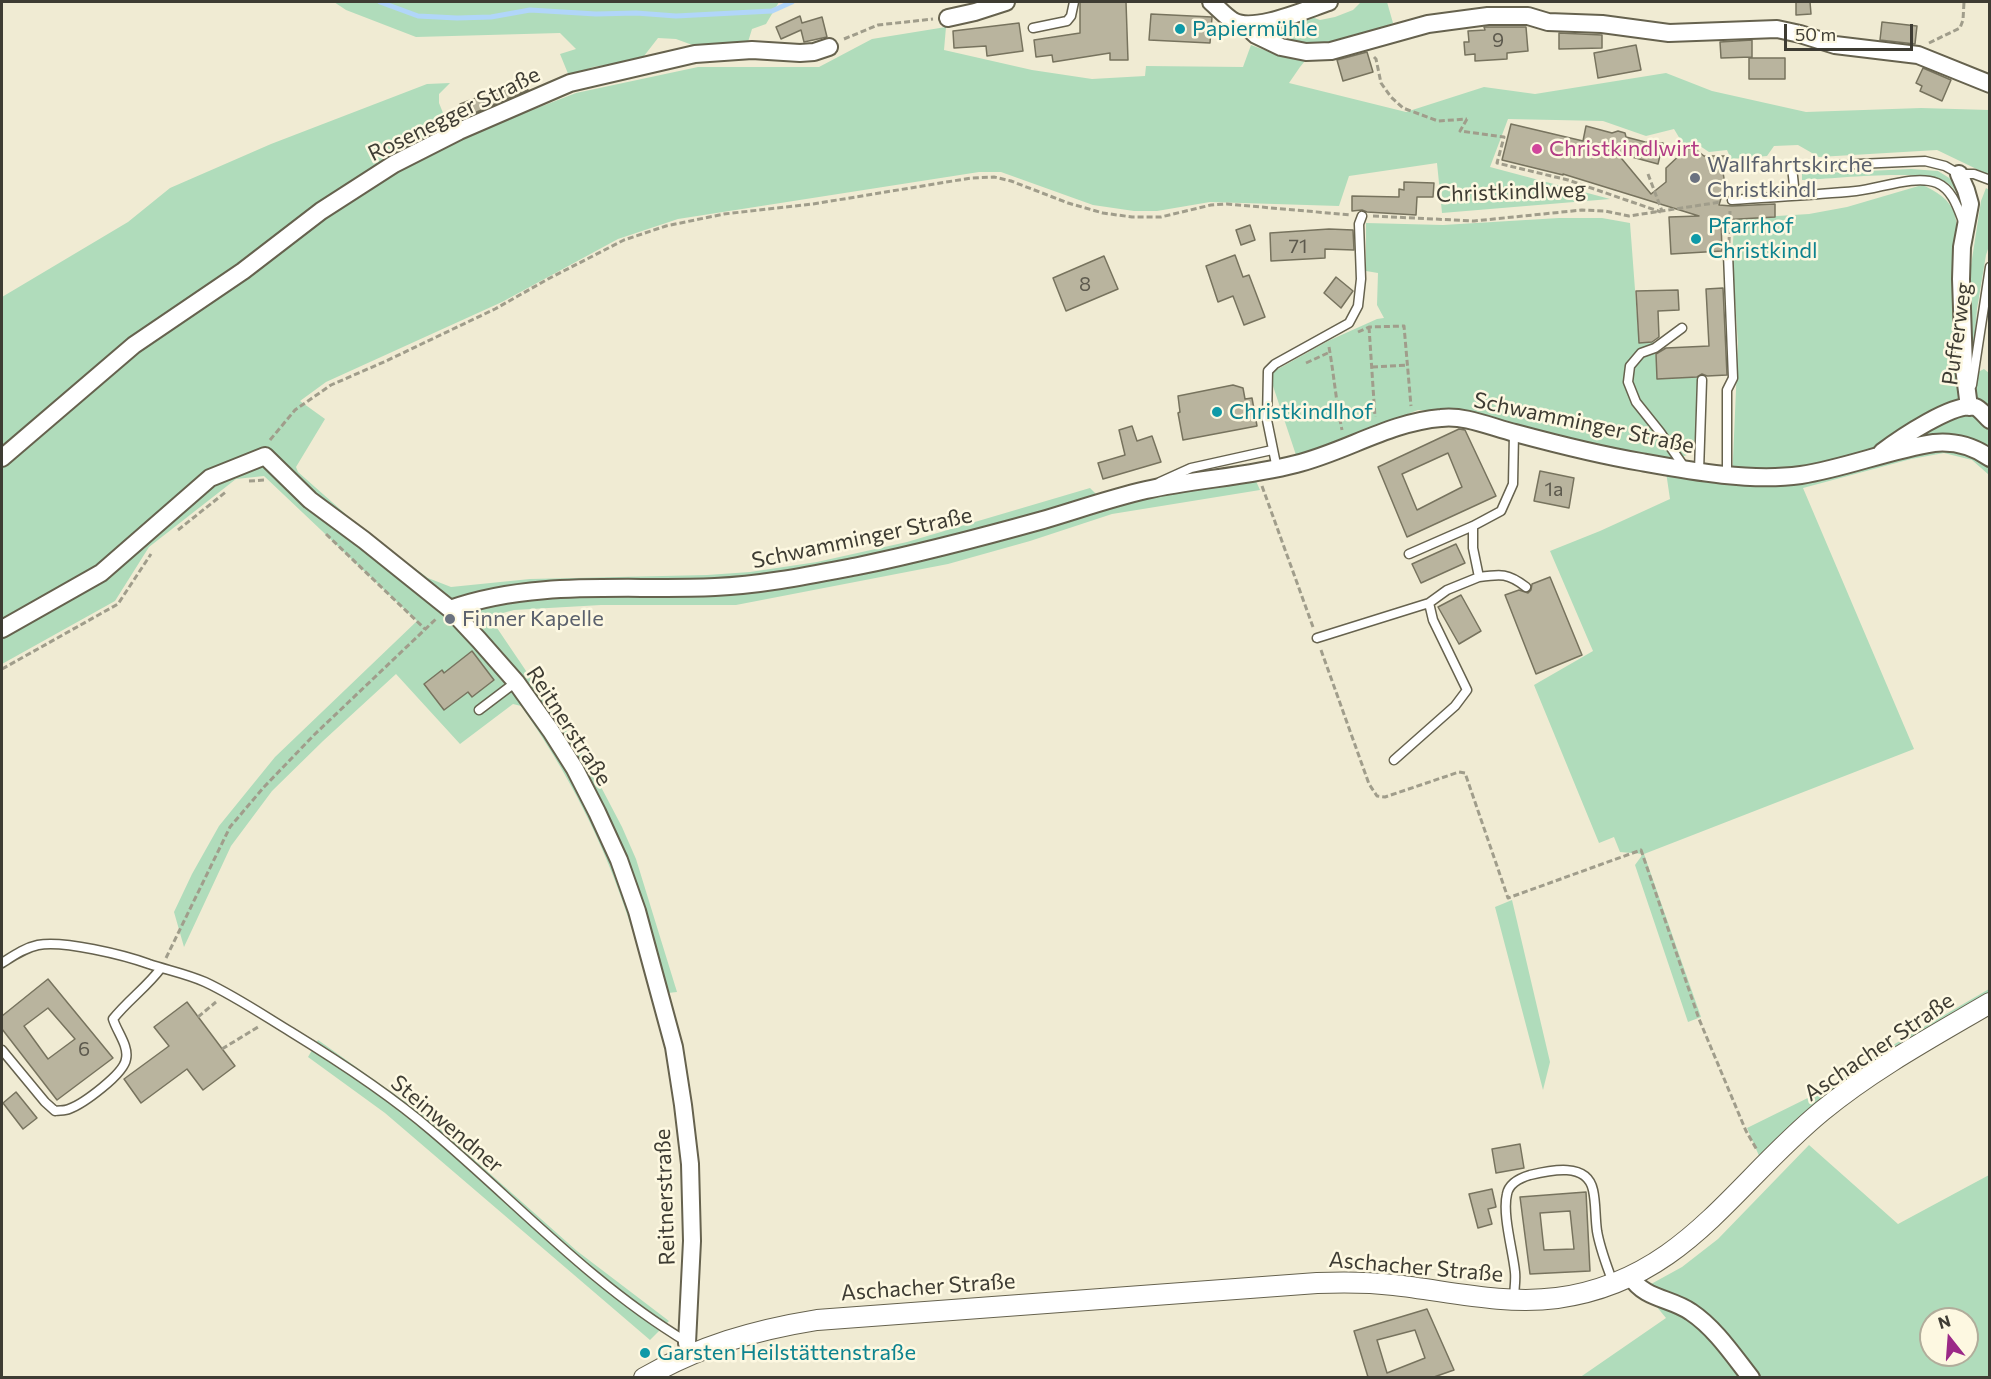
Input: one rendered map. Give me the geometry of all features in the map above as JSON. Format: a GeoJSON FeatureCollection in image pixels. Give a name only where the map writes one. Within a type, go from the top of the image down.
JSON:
{"type":"FeatureCollection","features":[{"type":"Feature","properties":{"kind":"street"},"geometry":{"type":"LineString","coordinates":[[948,18],[1006,2]]}},
{"type":"Feature","properties":{"kind":"street"},"geometry":{"type":"LineString","coordinates":[[1211,2],[1233,21],[1245,25],[1257,24],[1329,2]]}},
{"type":"Feature","properties":{"kind":"street"},"geometry":{"type":"LineString","coordinates":[[1245,25],[1256,35],[1281,47],[1306,52],[1331,51],[1419,27],[1488,15],[1528,16],[1548,22],[1602,24],[1669,33],[1777,29],[1835,45],[1918,55],[1989,84]]}},
{"type":"Feature","properties":{"kind":"street","name":"Rosenegger Straße"},"geometry":{"type":"LineString","coordinates":[[2,458],[134,345],[243,271],[321,211],[394,164],[459,131],[570,83],[672,59],[695,54],[752,50],[814,52],[829,47]]}},
{"type":"Feature","properties":{"kind":"street"},"geometry":{"type":"LineString","coordinates":[[1959,174],[1970,204],[1965,227],[1961,279],[1964,368],[1969,407]]}},
{"type":"Feature","properties":{"kind":"street"},"geometry":{"type":"LineString","coordinates":[[1871,459],[1908,433],[1950,412],[1969,407],[1980,410],[1989,420]]}},
{"type":"Feature","properties":{"kind":"street","name":"Schwamminger Straße"},"geometry":{"type":"LineString","coordinates":[[450,609],[469,602],[502,595],[575,589],[752,585],[793,578],[942,547],[1146,490],[1277,469],[1325,456],[1389,430],[1423,420],[1445,417],[1466,420],[1639,462],[1727,474],[1797,476],[1921,445],[1948,442],[1970,447],[1989,458]]}},
{"type":"Feature","properties":{"kind":"street"},"geometry":{"type":"LineString","coordinates":[[2,629],[101,573],[210,478],[265,456]]}},
{"type":"Feature","properties":{"kind":"street","name":"Reitnerstraße"},"geometry":{"type":"LineString","coordinates":[[265,456],[310,500],[450,609],[516,682],[575,769],[597,812],[619,860],[637,911],[674,1047],[690,1164],[692,1241],[689,1348]]}},
{"type":"Feature","properties":{"kind":"street","name":"Aschacher Straße"},"geometry":{"type":"LineString","coordinates":[[644,1377],[689,1348],[817,1320],[1350,1282],[1514,1299],[1557,1298],[1622,1281],[1660,1261],[1696,1233],[1767,1161],[1846,1092],[1905,1053],[1989,1003]]}},
{"type":"Feature","properties":{"kind":"street"},"geometry":{"type":"LineString","coordinates":[[1622,1281],[1692,1312],[1711,1329],[1751,1377]]}},
{"type":"Feature","properties":{"kind":"lane"},"geometry":{"type":"LineString","coordinates":[[1033,28],[1067,21],[1071,16],[1074,2]]}},
{"type":"Feature","properties":{"kind":"lane"},"geometry":{"type":"LineString","coordinates":[[1796,195],[1792,167],[1925,161],[1945,166],[1959,174],[1974,174],[1989,180]]}},
{"type":"Feature","properties":{"kind":"lane"},"geometry":{"type":"LineString","coordinates":[[1732,200],[1858,191],[1906,181],[1935,182],[1946,188],[1965,227]]}},
{"type":"Feature","properties":{"kind":"lane"},"geometry":{"type":"LineString","coordinates":[[1277,469],[1267,420],[1268,371],[1275,364],[1349,323],[1358,306],[1361,279],[1359,224],[1362,216]]}},
{"type":"Feature","properties":{"kind":"lane"},"geometry":{"type":"LineString","coordinates":[[1727,474],[1727,390],[1733,378],[1728,254]]}},
{"type":"Feature","properties":{"kind":"lane","name":"Pufferweg"},"geometry":{"type":"LineString","coordinates":[[1969,407],[1989,267]]}},
{"type":"Feature","properties":{"kind":"lane"},"geometry":{"type":"LineString","coordinates":[[1682,328],[1655,348],[1641,353],[1630,366],[1628,382],[1636,402],[1692,470]]}},
{"type":"Feature","properties":{"kind":"lane"},"geometry":{"type":"LineString","coordinates":[[1692,470],[1702,380]]}},
{"type":"Feature","properties":{"kind":"lane"},"geometry":{"type":"LineString","coordinates":[[1409,554],[1501,511],[1513,484],[1514,433]]}},
{"type":"Feature","properties":{"kind":"lane"},"geometry":{"type":"LineString","coordinates":[[1146,490],[1164,479],[1191,468],[1272,450]]}},
{"type":"Feature","properties":{"kind":"lane"},"geometry":{"type":"LineString","coordinates":[[1473,526],[1473,548],[1479,577]]}},
{"type":"Feature","properties":{"kind":"lane"},"geometry":{"type":"LineString","coordinates":[[1317,638],[1429,603],[1447,590],[1479,577],[1507,576],[1526,587]]}},
{"type":"Feature","properties":{"kind":"lane"},"geometry":{"type":"LineString","coordinates":[[1394,760],[1455,706],[1467,690],[1433,620],[1429,603]]}},
{"type":"Feature","properties":{"kind":"lane"},"geometry":{"type":"LineString","coordinates":[[479,710],[516,682]]}},
{"type":"Feature","properties":{"kind":"lane","name":"Steinwendner"},"geometry":{"type":"LineString","coordinates":[[2,963],[31,947],[61,945],[126,956],[203,981],[226,993],[268,1017],[382,1091],[432,1130],[608,1285],[689,1348]]}},
{"type":"Feature","properties":{"kind":"lane"},"geometry":{"type":"LineString","coordinates":[[2,1050],[55,1111],[69,1109],[112,1081],[126,1061],[126,1047],[113,1019],[161,968]]}},
{"type":"Feature","properties":{"kind":"lane"},"geometry":{"type":"LineString","coordinates":[[1514,1299],[1516,1274],[1506,1205],[1507,1193],[1511,1184],[1521,1178],[1542,1172],[1568,1170],[1580,1172],[1590,1180],[1594,1191],[1600,1247],[1622,1281]]}},
{"type":"Feature","properties":{"kind":"path"},"geometry":{"type":"LineString","coordinates":[[1918,55],[1926,45],[1960,28],[1964,2]]}},
{"type":"Feature","properties":{"kind":"path"},"geometry":{"type":"LineString","coordinates":[[829,47],[878,25],[948,18]]}},
{"type":"Feature","properties":{"kind":"path"},"geometry":{"type":"LineString","coordinates":[[1368,41],[1371,55],[1376,59],[1382,83],[1391,97],[1403,108],[1438,121],[1467,119],[1460,132],[1504,137],[1497,163],[1568,180],[1662,212]]}},
{"type":"Feature","properties":{"kind":"path"},"geometry":{"type":"LineString","coordinates":[[1648,174],[1662,212]]}},
{"type":"Feature","properties":{"kind":"path","name":"Christkindlweg"},"geometry":{"type":"LineString","coordinates":[[265,456],[270,440],[295,410],[330,385],[495,309],[624,240],[666,226],[724,214],[813,204],[971,178],[994,177],[1011,181],[1068,203],[1103,213],[1132,217],[1161,217],[1227,204],[1362,216],[1474,221],[1582,210],[1629,216],[1732,200]]}},
{"type":"Feature","properties":{"kind":"path"},"geometry":{"type":"LineString","coordinates":[[1728,254],[1730,213]]}},
{"type":"Feature","properties":{"kind":"path"},"geometry":{"type":"LineString","coordinates":[[1349,337],[1369,327],[1404,326],[1411,406],[1402,409]]}},
{"type":"Feature","properties":{"kind":"path"},"geometry":{"type":"LineString","coordinates":[[1369,327],[1375,419],[1384,416]]}},
{"type":"Feature","properties":{"kind":"path"},"geometry":{"type":"LineString","coordinates":[[1328,340],[1336,384],[1335,398],[1342,430]]}},
{"type":"Feature","properties":{"kind":"path"},"geometry":{"type":"LineString","coordinates":[[1305,364],[1330,352]]}},
{"type":"Feature","properties":{"kind":"path"},"geometry":{"type":"LineString","coordinates":[[1372,367],[1407,365]]}},
{"type":"Feature","properties":{"kind":"path"},"geometry":{"type":"LineString","coordinates":[[1258,473],[1369,784],[1377,796],[1385,797],[1460,772],[1465,773],[1508,898],[1641,850],[1699,1019],[1746,1131],[1758,1153],[1767,1161]]}},
{"type":"Feature","properties":{"kind":"path"},"geometry":{"type":"LineString","coordinates":[[248,481],[268,480]]}},
{"type":"Feature","properties":{"kind":"path"},"geometry":{"type":"LineString","coordinates":[[178,530],[229,489]]}},
{"type":"Feature","properties":{"kind":"path"},"geometry":{"type":"LineString","coordinates":[[326,534],[425,629]]}},
{"type":"Feature","properties":{"kind":"path"},"geometry":{"type":"LineString","coordinates":[[2,669],[118,604],[152,551]]}},
{"type":"Feature","properties":{"kind":"path"},"geometry":{"type":"LineString","coordinates":[[161,968],[230,827],[264,787],[314,735],[425,629],[450,609]]}},
{"type":"Feature","properties":{"kind":"path"},"geometry":{"type":"LineString","coordinates":[[198,1017],[226,993]]}},
{"type":"Feature","properties":{"kind":"path"},"geometry":{"type":"LineString","coordinates":[[222,1049],[259,1027],[268,1017]]}},
{"type":"Feature","properties":{"kind":"green space"},"geometry":{"type":"Polygon","coordinates":[[[334,2],[779,2],[766,24],[752,29],[748,42],[695,46],[676,39],[658,38],[644,56],[593,67],[569,76],[560,54],[576,49],[560,33],[416,37],[346,10],[334,2]]]}},
{"type":"Feature","properties":{"kind":"green space"},"geometry":{"type":"Polygon","coordinates":[[[1361,2],[1387,2],[1393,23],[1372,34],[1322,47],[1294,44],[1259,30],[1309,16],[1320,20],[1335,17],[1353,10],[1361,2]]]}},
{"type":"Feature","properties":{"kind":"green space"},"geometry":{"type":"Polygon","coordinates":[[[946,27],[944,50],[1032,70],[1092,79],[1145,76],[1146,66],[1243,67],[1251,45],[1275,54],[1309,56],[1289,83],[1406,112],[1484,87],[1535,94],[1666,73],[1712,91],[1806,112],[1921,108],[1989,110],[1989,175],[1937,150],[1819,157],[1798,145],[1774,146],[1767,156],[1731,159],[1727,150],[1709,152],[1700,146],[1683,144],[1674,129],[1646,136],[1603,121],[1508,119],[1490,167],[1610,199],[1442,213],[1437,163],[1349,176],[1339,206],[1210,202],[1157,211],[1134,211],[1093,205],[1001,172],[979,172],[678,219],[618,239],[502,302],[326,382],[300,401],[325,419],[296,467],[298,472],[367,533],[428,578],[451,587],[530,579],[707,575],[750,572],[817,562],[907,542],[1090,488],[1111,509],[1156,496],[1256,481],[1260,490],[1112,514],[1030,541],[948,564],[736,605],[601,605],[514,610],[499,614],[495,625],[589,764],[636,859],[677,992],[668,993],[655,1008],[629,920],[608,863],[569,782],[521,706],[513,704],[460,744],[396,674],[272,791],[231,846],[184,947],[174,912],[219,826],[275,757],[417,621],[264,476],[236,479],[149,547],[115,601],[2,664],[2,297],[128,222],[170,188],[271,144],[427,84],[450,83],[439,94],[439,103],[454,140],[576,93],[698,67],[819,67],[872,39],[946,27]]]}},
{"type":"Feature","properties":{"kind":"green space"},"geometry":{"type":"Polygon","coordinates":[[[1911,169],[1938,171],[1954,181],[1965,209],[1952,187],[1934,178],[1898,175],[1802,180],[1802,174],[1911,169]]]}},
{"type":"Feature","properties":{"kind":"green space"},"geometry":{"type":"Polygon","coordinates":[[[1922,185],[1946,200],[1953,209],[1956,220],[1953,350],[1956,380],[1971,376],[1970,272],[1981,201],[1986,188],[1989,190],[1989,246],[1977,309],[1972,375],[1984,369],[1989,373],[1989,475],[1972,460],[1944,453],[1911,459],[1803,488],[1914,749],[1644,854],[1701,1017],[1688,1022],[1635,865],[1643,854],[1620,852],[1614,837],[1599,843],[1534,685],[1593,651],[1550,551],[1670,499],[1666,472],[1732,482],[1738,344],[1732,257],[1735,211],[1746,218],[1809,214],[1847,207],[1922,185]]]}},
{"type":"Feature","properties":{"kind":"green space"},"geometry":{"type":"Polygon","coordinates":[[[1559,218],[1602,218],[1630,223],[1639,343],[1655,342],[1657,379],[1698,377],[1696,432],[1692,453],[1669,462],[1478,416],[1450,411],[1418,410],[1297,458],[1269,374],[1328,341],[1384,318],[1377,305],[1378,273],[1366,271],[1366,223],[1443,225],[1559,218]]]}},
{"type":"Feature","properties":{"kind":"green space"},"geometry":{"type":"Polygon","coordinates":[[[1512,900],[1550,1062],[1543,1090],[1495,907],[1512,900]]]}},
{"type":"Feature","properties":{"kind":"green space"},"geometry":{"type":"Polygon","coordinates":[[[1989,989],[1989,994],[1760,1158],[1747,1128],[1824,1090],[1869,1059],[1989,989]]]}},
{"type":"Feature","properties":{"kind":"green space"},"geometry":{"type":"Polygon","coordinates":[[[318,1040],[424,1115],[577,1251],[669,1321],[650,1340],[385,1113],[308,1057],[318,1040]]]}},
{"type":"Feature","properties":{"kind":"green space"},"geometry":{"type":"Polygon","coordinates":[[[1809,1145],[1898,1224],[1989,1175],[1989,1377],[1579,1378],[1666,1318],[1642,1289],[1682,1267],[1718,1239],[1809,1145]]]}},
{"type":"Feature","properties":{"kind":"building"},"geometry":{"type":"Polygon","coordinates":[[[1080,2],[1126,2],[1128,60],[1110,60],[1110,53],[1053,62],[1052,55],[1036,57],[1034,40],[1080,33],[1080,2]]]}},
{"type":"Feature","properties":{"kind":"building"},"geometry":{"type":"Polygon","coordinates":[[[1796,2],[1810,2],[1811,14],[1796,15],[1796,2]]]}},
{"type":"Feature","properties":{"kind":"building","name":"Papiermühle"},"geometry":{"type":"Polygon","coordinates":[[[1151,14],[1212,17],[1210,43],[1149,40],[1151,14]]]}},
{"type":"Feature","properties":{"kind":"building"},"geometry":{"type":"Polygon","coordinates":[[[800,16],[802,23],[822,17],[827,37],[804,42],[801,30],[781,39],[776,27],[800,16]]]}},
{"type":"Feature","properties":{"kind":"building"},"geometry":{"type":"Polygon","coordinates":[[[1882,22],[1917,26],[1915,44],[1880,40],[1882,22]]]}},
{"type":"Feature","properties":{"kind":"building"},"geometry":{"type":"Polygon","coordinates":[[[1019,23],[1023,51],[987,56],[986,46],[954,48],[953,31],[1019,23]]]}},
{"type":"Feature","properties":{"kind":"building"},"geometry":{"type":"Polygon","coordinates":[[[1484,27],[1526,27],[1528,51],[1507,53],[1507,59],[1475,61],[1475,54],[1465,55],[1464,42],[1469,42],[1468,31],[1485,30],[1484,27]]]}},
{"type":"Feature","properties":{"kind":"building"},"geometry":{"type":"Polygon","coordinates":[[[1559,33],[1602,35],[1602,48],[1559,49],[1559,33]]]}},
{"type":"Feature","properties":{"kind":"building"},"geometry":{"type":"Polygon","coordinates":[[[1752,40],[1752,57],[1721,58],[1720,42],[1752,40]]]}},
{"type":"Feature","properties":{"kind":"building"},"geometry":{"type":"Polygon","coordinates":[[[1636,45],[1641,70],[1598,78],[1594,53],[1636,45]]]}},
{"type":"Feature","properties":{"kind":"building"},"geometry":{"type":"Polygon","coordinates":[[[1367,52],[1373,72],[1343,81],[1337,60],[1367,52]]]}},
{"type":"Feature","properties":{"kind":"building"},"geometry":{"type":"Polygon","coordinates":[[[1749,58],[1785,58],[1785,79],[1749,79],[1749,58]]]}},
{"type":"Feature","properties":{"kind":"building"},"geometry":{"type":"Polygon","coordinates":[[[1923,68],[1951,80],[1942,101],[1920,91],[1922,86],[1916,83],[1923,68]]]}},
{"type":"Feature","properties":{"kind":"building"},"geometry":{"type":"Polygon","coordinates":[[[524,80],[528,90],[465,117],[460,104],[524,80]]]}},
{"type":"Feature","properties":{"kind":"building"},"geometry":{"type":"Polygon","coordinates":[[[1511,124],[1583,141],[1586,126],[1612,133],[1618,131],[1625,133],[1626,137],[1645,142],[1663,143],[1658,164],[1617,153],[1651,194],[1666,182],[1666,168],[1685,150],[1694,148],[1704,156],[1725,156],[1723,172],[1725,185],[1719,205],[1775,204],[1775,217],[1721,220],[1722,251],[1671,254],[1669,217],[1699,216],[1563,174],[1502,160],[1511,124]]]}},
{"type":"Feature","properties":{"kind":"building"},"geometry":{"type":"Polygon","coordinates":[[[1404,182],[1434,183],[1433,197],[1417,197],[1416,215],[1352,211],[1352,196],[1399,197],[1399,189],[1404,190],[1404,182]]]}},
{"type":"Feature","properties":{"kind":"building"},"geometry":{"type":"Polygon","coordinates":[[[1250,225],[1255,240],[1241,245],[1236,230],[1250,225]]]}},
{"type":"Feature","properties":{"kind":"building"},"geometry":{"type":"Polygon","coordinates":[[[1329,229],[1353,230],[1354,250],[1325,249],[1325,258],[1271,261],[1270,233],[1329,229]]]}},
{"type":"Feature","properties":{"kind":"building"},"geometry":{"type":"Polygon","coordinates":[[[1235,255],[1243,277],[1249,275],[1265,317],[1244,325],[1233,296],[1218,302],[1206,266],[1235,255]]]}},
{"type":"Feature","properties":{"kind":"building"},"geometry":{"type":"Polygon","coordinates":[[[1104,256],[1118,289],[1066,311],[1053,278],[1104,256]]]}},
{"type":"Feature","properties":{"kind":"building"},"geometry":{"type":"Polygon","coordinates":[[[1336,277],[1353,291],[1341,308],[1324,293],[1336,277]]]}},
{"type":"Feature","properties":{"kind":"building"},"geometry":{"type":"Polygon","coordinates":[[[1723,288],[1727,375],[1702,374],[1697,377],[1657,379],[1656,354],[1666,348],[1709,346],[1706,289],[1723,288]]]}},
{"type":"Feature","properties":{"kind":"building"},"geometry":{"type":"Polygon","coordinates":[[[1678,290],[1679,310],[1658,311],[1659,337],[1652,342],[1639,343],[1636,291],[1678,290]]]}},
{"type":"Feature","properties":{"kind":"building","name":"Christkindlhof"},"geometry":{"type":"Polygon","coordinates":[[[1233,385],[1243,388],[1245,399],[1252,398],[1257,426],[1183,440],[1178,413],[1180,412],[1178,396],[1233,385]]]}},
{"type":"Feature","properties":{"kind":"building"},"geometry":{"type":"Polygon","coordinates":[[[1132,426],[1137,441],[1152,436],[1161,462],[1103,479],[1098,463],[1125,455],[1119,430],[1132,426]]]}},
{"type":"Feature","properties":{"kind":"building"},"geometry":{"type":"Polygon","coordinates":[[[1459,429],[1465,430],[1496,496],[1407,537],[1378,467],[1459,429]],[[1448,453],[1402,474],[1417,510],[1462,487],[1448,453]]]}},
{"type":"Feature","properties":{"kind":"building"},"geometry":{"type":"Polygon","coordinates":[[[1540,471],[1574,478],[1569,508],[1534,501],[1540,471]]]}},
{"type":"Feature","properties":{"kind":"building"},"geometry":{"type":"Polygon","coordinates":[[[1456,544],[1465,563],[1421,583],[1412,564],[1456,544]]]}},
{"type":"Feature","properties":{"kind":"building"},"geometry":{"type":"Polygon","coordinates":[[[1550,577],[1582,655],[1536,674],[1505,595],[1519,590],[1528,593],[1532,584],[1550,577]]]}},
{"type":"Feature","properties":{"kind":"building"},"geometry":{"type":"Polygon","coordinates":[[[1461,595],[1481,631],[1459,644],[1438,607],[1461,595]]]}},
{"type":"Feature","properties":{"kind":"building"},"geometry":{"type":"Polygon","coordinates":[[[472,651],[494,680],[472,697],[468,692],[444,710],[424,684],[442,670],[444,673],[472,651]]]}},
{"type":"Feature","properties":{"kind":"building"},"geometry":{"type":"Polygon","coordinates":[[[48,979],[113,1058],[57,1100],[2,1029],[2,1016],[48,979]],[[48,1008],[24,1026],[48,1059],[75,1039],[48,1008]]]}},
{"type":"Feature","properties":{"kind":"building"},"geometry":{"type":"Polygon","coordinates":[[[187,1002],[235,1066],[203,1090],[187,1069],[141,1103],[124,1079],[169,1046],[154,1027],[187,1002]]]}},
{"type":"Feature","properties":{"kind":"building"},"geometry":{"type":"Polygon","coordinates":[[[16,1092],[37,1118],[23,1129],[3,1103],[16,1092]]]}},
{"type":"Feature","properties":{"kind":"building"},"geometry":{"type":"Polygon","coordinates":[[[1520,1144],[1524,1168],[1496,1173],[1492,1149],[1520,1144]]]}},
{"type":"Feature","properties":{"kind":"building"},"geometry":{"type":"Polygon","coordinates":[[[1492,1189],[1496,1207],[1488,1209],[1492,1224],[1478,1228],[1469,1194],[1492,1189]]]}},
{"type":"Feature","properties":{"kind":"building"},"geometry":{"type":"Polygon","coordinates":[[[1586,1192],[1590,1271],[1530,1274],[1520,1197],[1586,1192]],[[1570,1211],[1540,1213],[1544,1250],[1574,1249],[1570,1211]]]}},
{"type":"Feature","properties":{"kind":"building"},"geometry":{"type":"Polygon","coordinates":[[[1427,1309],[1454,1370],[1434,1377],[1368,1377],[1354,1331],[1427,1309]],[[1415,1330],[1377,1340],[1387,1373],[1425,1358],[1415,1330]]]}},
{"type":"Feature","properties":{"kind":"waterway"},"geometry":{"type":"LineString","coordinates":[[380,2],[418,16],[457,18],[491,17],[530,10],[676,16],[772,11],[792,2]]}},
{"type":"Feature","properties":{"kind":"place","name":"Papiermühle"},"geometry":{"type":"Point","coordinates":[1180,29]}},
{"type":"Feature","properties":{"kind":"place","name":"Christkindlwirt"},"geometry":{"type":"Point","coordinates":[1537,149]}},
{"type":"Feature","properties":{"kind":"place","name":"Wallfahrtskirche Christkindl"},"geometry":{"type":"Point","coordinates":[1695,178]}},
{"type":"Feature","properties":{"kind":"place","name":"Pfarrhof Christkindl"},"geometry":{"type":"Point","coordinates":[1696,239]}},
{"type":"Feature","properties":{"kind":"place","name":"Christkindlhof"},"geometry":{"type":"Point","coordinates":[1217,412]}},
{"type":"Feature","properties":{"kind":"place","name":"Finner Kapelle"},"geometry":{"type":"Point","coordinates":[450,619]}},
{"type":"Feature","properties":{"kind":"place","name":"Garsten Heilstättenstraße"},"geometry":{"type":"Point","coordinates":[645,1353]}}]}
